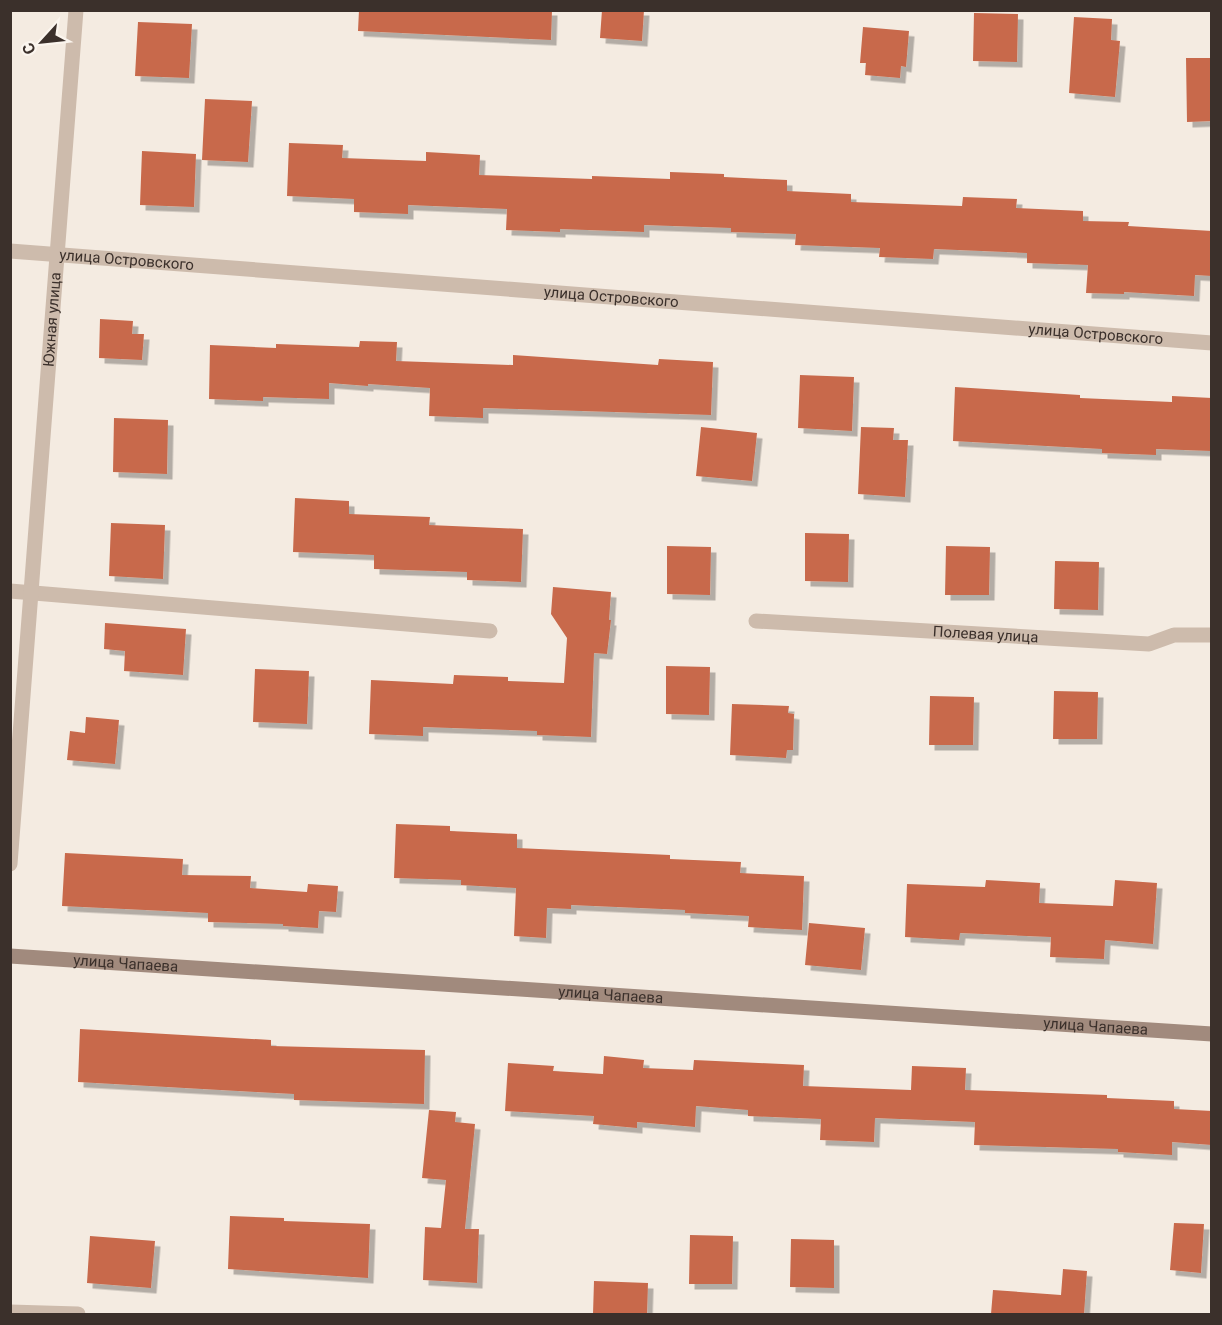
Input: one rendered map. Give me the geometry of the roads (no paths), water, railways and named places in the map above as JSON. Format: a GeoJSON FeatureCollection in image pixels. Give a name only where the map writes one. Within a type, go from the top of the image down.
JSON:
{"type":"FeatureCollection","features":[{"type":"Feature","properties":{"kind":"street","name":"Южная улица"},"geometry":{"type":"LineString","coordinates":[[10,864],[76,10]]}},
{"type":"Feature","properties":{"kind":"street","name":"улица Островского"},"geometry":{"type":"LineString","coordinates":[[10,251],[1212,343]]}},
{"type":"Feature","properties":{"kind":"street"},"geometry":{"type":"LineString","coordinates":[[10,591],[490,631]]}},
{"type":"Feature","properties":{"kind":"street","name":"Полевая улица"},"geometry":{"type":"LineString","coordinates":[[756,621],[1149,644],[1174,635],[1212,635]]}},
{"type":"Feature","properties":{"kind":"street","name":"улица Чапаева"},"geometry":{"type":"LineString","coordinates":[[10,956],[1212,1034]]}},
{"type":"Feature","properties":{"kind":"street"},"geometry":{"type":"LineString","coordinates":[[10,1311],[78,1314]]}}]}
